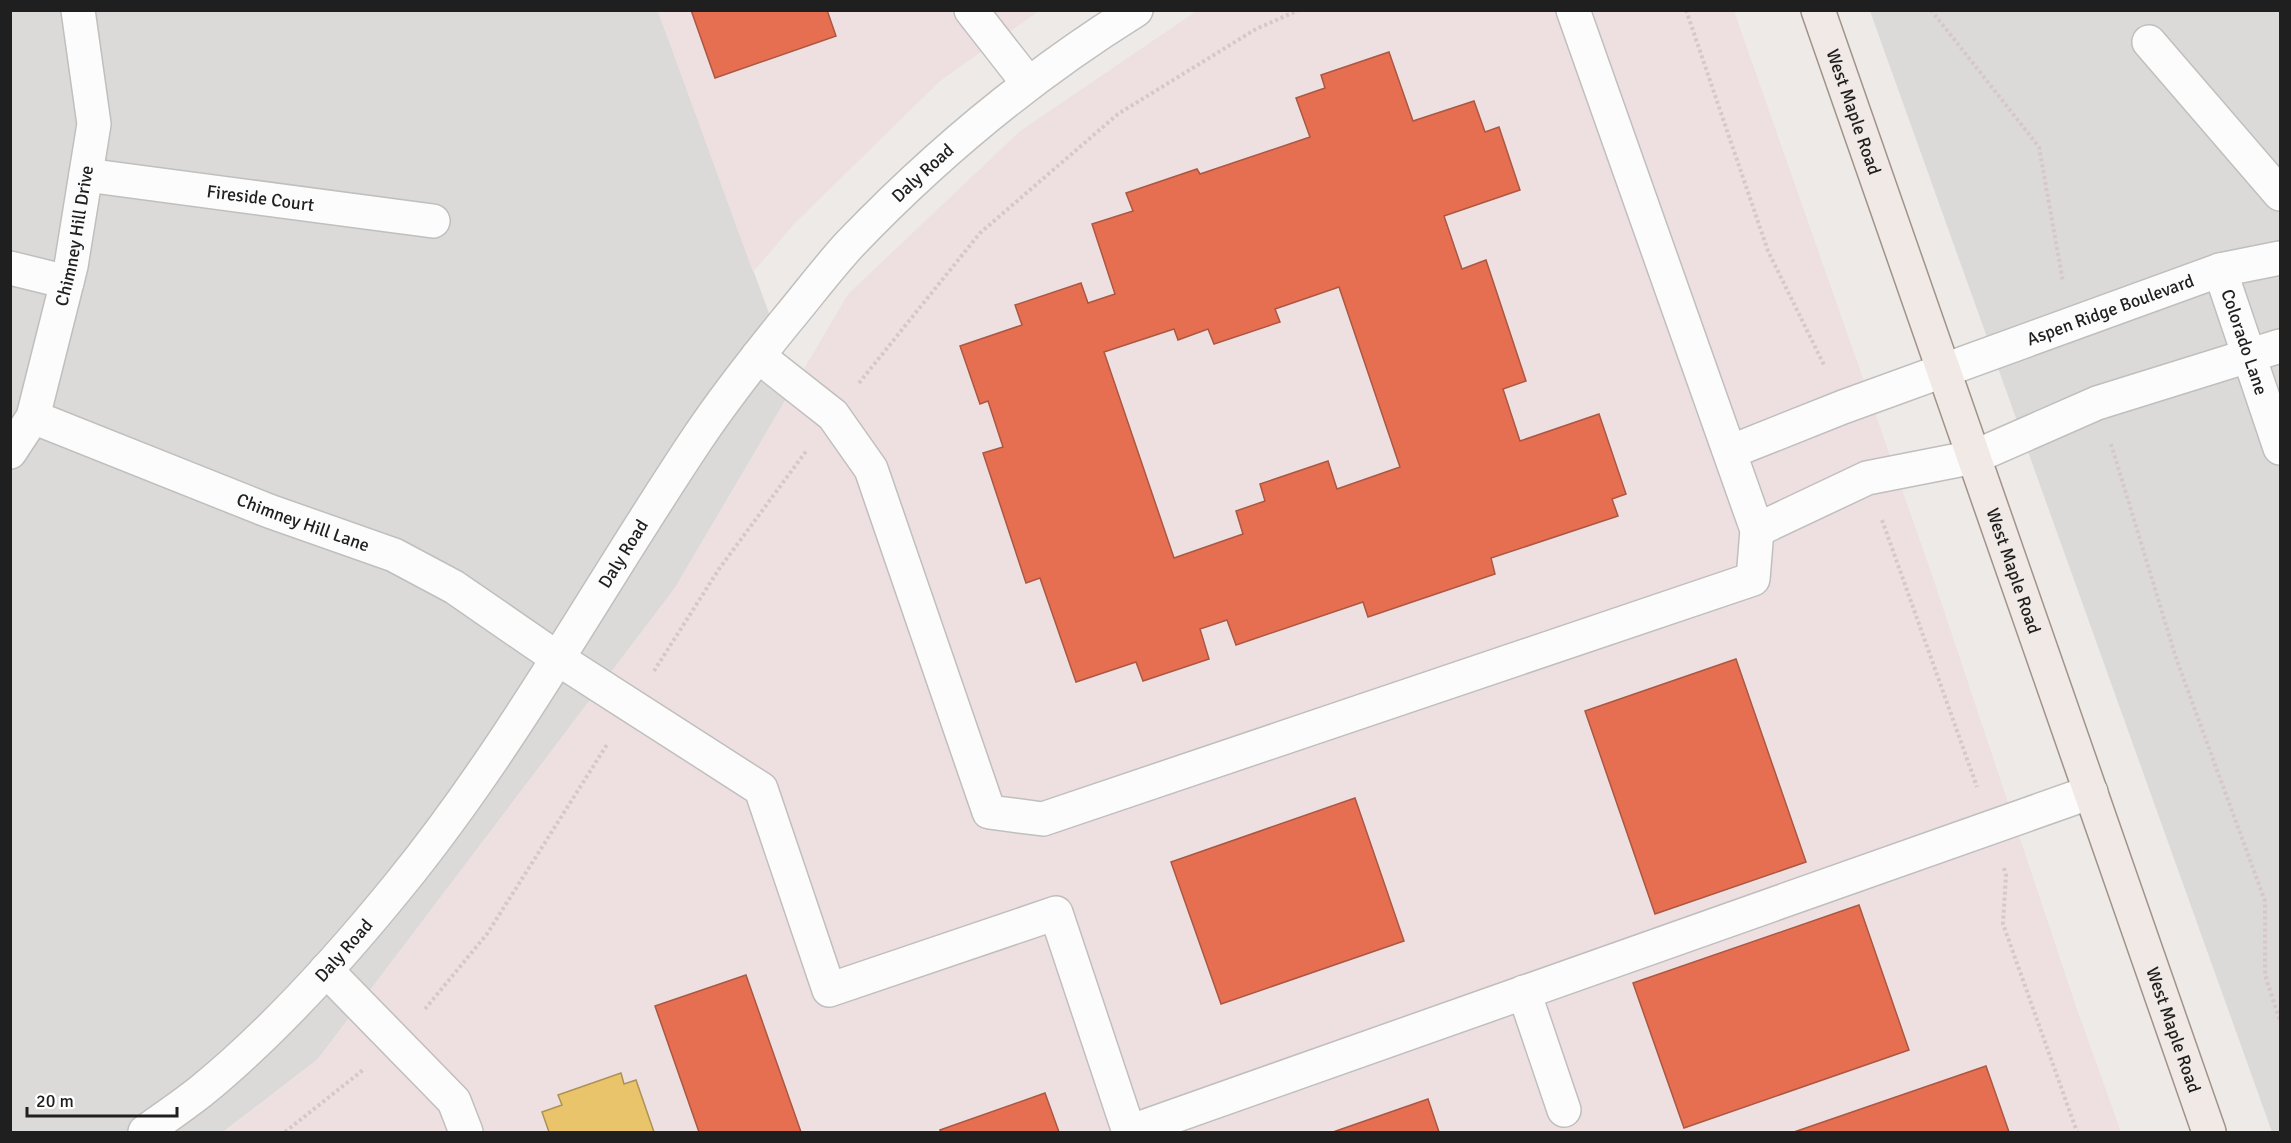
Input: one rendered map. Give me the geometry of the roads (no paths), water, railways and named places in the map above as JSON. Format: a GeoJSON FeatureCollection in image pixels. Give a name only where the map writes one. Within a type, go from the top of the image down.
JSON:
{"type":"FeatureCollection","features":[{"type":"Feature","properties":{"kind":"main road","name":"West Maple Road"},"geometry":{"type":"LineString","coordinates":[[1818,10],[2209,1132]]}},
{"type":"Feature","properties":{"kind":"street","name":"Chimney Hill Drive"},"geometry":{"type":"LineString","coordinates":[[10,452],[33,417],[67,282],[94,124],[78,10]]}},
{"type":"Feature","properties":{"kind":"street"},"geometry":{"type":"LineString","coordinates":[[971,10],[1028,83]]}},
{"type":"Feature","properties":{"kind":"street","name":"Daly Road"},"geometry":{"type":"LineString","coordinates":[[145,1132],[201,1091],[269,1029],[326,970],[401,883],[474,784],[700,434],[758,356],[847,248],[928,166],[1028,83],[1082,44],[1136,10]]}},
{"type":"Feature","properties":{"kind":"street"},"geometry":{"type":"LineString","coordinates":[[758,356],[833,415],[871,469],[989,812],[1043,819],[1753,579],[1757,530],[1573,10]]}},
{"type":"Feature","properties":{"kind":"street"},"geometry":{"type":"LineString","coordinates":[[2149,42],[2280,194]]}},
{"type":"Feature","properties":{"kind":"street","name":"Fireside Court"},"geometry":{"type":"LineString","coordinates":[[86,175],[433,221]]}},
{"type":"Feature","properties":{"kind":"street","name":"Aspen Ridge Boulevard"},"geometry":{"type":"LineString","coordinates":[[1730,452],[1843,407],[2220,270],[2280,258]]}},
{"type":"Feature","properties":{"kind":"street"},"geometry":{"type":"LineString","coordinates":[[10,268],[67,282]]}},
{"type":"Feature","properties":{"kind":"street","name":"Colorado Lane"},"geometry":{"type":"LineString","coordinates":[[2220,270],[2280,448]]}},
{"type":"Feature","properties":{"kind":"street"},"geometry":{"type":"LineString","coordinates":[[1757,530],[1867,478],[1974,457],[2097,404],[2280,345]]}},
{"type":"Feature","properties":{"kind":"street","name":"Chimney Hill Lane"},"geometry":{"type":"LineString","coordinates":[[33,417],[270,510],[394,555],[454,587],[557,658],[760,789],[829,990],[1056,913],[1128,1132],[1524,992]]}},
{"type":"Feature","properties":{"kind":"street"},"geometry":{"type":"LineString","coordinates":[[1564,1110],[1524,992],[2091,792]]}},
{"type":"Feature","properties":{"kind":"street"},"geometry":{"type":"LineString","coordinates":[[326,970],[454,1101],[466,1132]]}}]}
